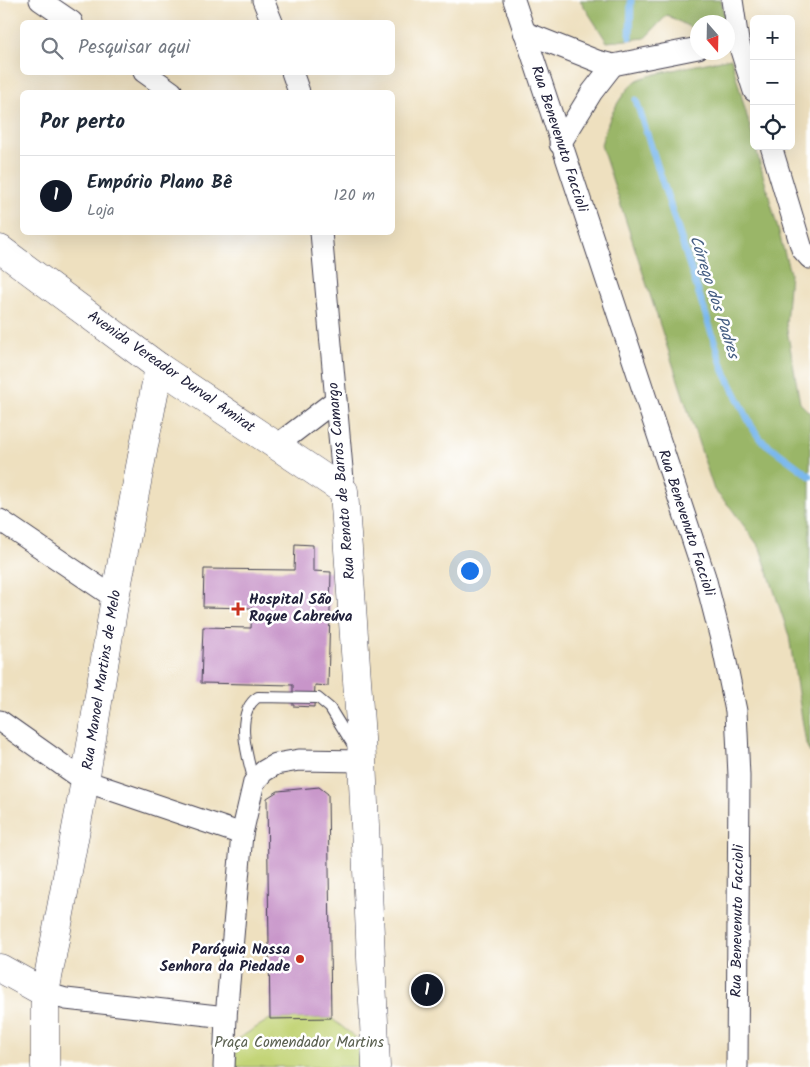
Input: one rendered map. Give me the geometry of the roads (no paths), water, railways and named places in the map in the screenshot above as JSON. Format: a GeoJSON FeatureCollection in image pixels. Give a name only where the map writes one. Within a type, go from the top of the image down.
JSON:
{"type":"FeatureCollection","features":[{"type":"Feature","properties":{"kind":"street"},"geometry":{"type":"LineString","coordinates":[[40,0],[69,20]]}},
{"type":"Feature","properties":{"kind":"street"},"geometry":{"type":"LineString","coordinates":[[264,0],[271,20]]}},
{"type":"Feature","properties":{"kind":"street","name":"Rua Benevenuto Faccioli"},"geometry":{"type":"LineString","coordinates":[[514,0],[560,144],[705,577],[722,643],[736,711],[739,776],[737,1067]]}},
{"type":"Feature","properties":{"kind":"street"},"geometry":{"type":"LineString","coordinates":[[732,0],[732,15]]}},
{"type":"Feature","properties":{"kind":"street"},"geometry":{"type":"LineString","coordinates":[[524,32],[614,66],[690,50]]}},
{"type":"Feature","properties":{"kind":"street"},"geometry":{"type":"LineString","coordinates":[[735,47],[750,82]]}},
{"type":"Feature","properties":{"kind":"street"},"geometry":{"type":"LineString","coordinates":[[560,144],[592,92],[614,66]]}},
{"type":"Feature","properties":{"kind":"street"},"geometry":{"type":"LineString","coordinates":[[148,75],[169,90]]}},
{"type":"Feature","properties":{"kind":"street"},"geometry":{"type":"LineString","coordinates":[[293,75],[298,90]]}},
{"type":"Feature","properties":{"kind":"street"},"geometry":{"type":"LineString","coordinates":[[772,150],[802,249],[810,258]]}},
{"type":"Feature","properties":{"kind":"street","name":"Rua Renato de Barros Camargo"},"geometry":{"type":"LineString","coordinates":[[321,235],[344,491],[362,761]]}},
{"type":"Feature","properties":{"kind":"street","name":"Avenida Vereador Durval Amirat"},"geometry":{"type":"LineString","coordinates":[[0,249],[159,367],[344,491]]}},
{"type":"Feature","properties":{"kind":"street","name":"Rua Manoel Martins de Melo"},"geometry":{"type":"LineString","coordinates":[[46,1067],[45,993],[85,781],[115,598],[159,367]]}},
{"type":"Feature","properties":{"kind":"street"},"geometry":{"type":"LineString","coordinates":[[277,445],[336,400]]}},
{"type":"Feature","properties":{"kind":"street"},"geometry":{"type":"LineString","coordinates":[[0,520],[115,598]]}},
{"type":"Feature","properties":{"kind":"street"},"geometry":{"type":"LineString","coordinates":[[0,721],[85,781],[242,834]]}},
{"type":"Feature","properties":{"kind":"street"},"geometry":{"type":"LineString","coordinates":[[224,1067],[226,1017],[242,834],[254,782],[264,771],[276,764],[299,760],[362,761],[376,1067]]}},
{"type":"Feature","properties":{"kind":"street"},"geometry":{"type":"LineString","coordinates":[[0,968],[45,993],[66,999],[226,1017]]}},
{"type":"Feature","properties":{"kind":"lane"},"geometry":{"type":"LineString","coordinates":[[254,782],[244,740],[246,714],[251,701],[258,697],[318,698],[330,708],[362,761]]}},
{"type":"Feature","properties":{"kind":"waterway","name":"Córrego dos Padres"},"geometry":{"type":"LineString","coordinates":[[630,37],[631,0]]}},
{"type":"Feature","properties":{"kind":"waterway","name":"Córrego dos Padres"},"geometry":{"type":"LineString","coordinates":[[636,100],[724,371],[752,427],[761,440],[810,476]]}},
{"type":"Feature","properties":{"kind":"place","name":"Hospital São Roque Cabreúva"},"geometry":{"type":"Point","coordinates":[238,609]}},
{"type":"Feature","properties":{"kind":"place","name":"Paróquia Nossa Senhora da Piedade"},"geometry":{"type":"Point","coordinates":[300,959]}},
{"type":"Feature","properties":{"kind":"place","name":"Empório Plano Bê"},"geometry":{"type":"Point","coordinates":[427,990]}},
{"type":"Feature","properties":{"kind":"park label","name":"Praça Comendador Martins"},"geometry":{"type":"Point","coordinates":[299,1043]}}]}
